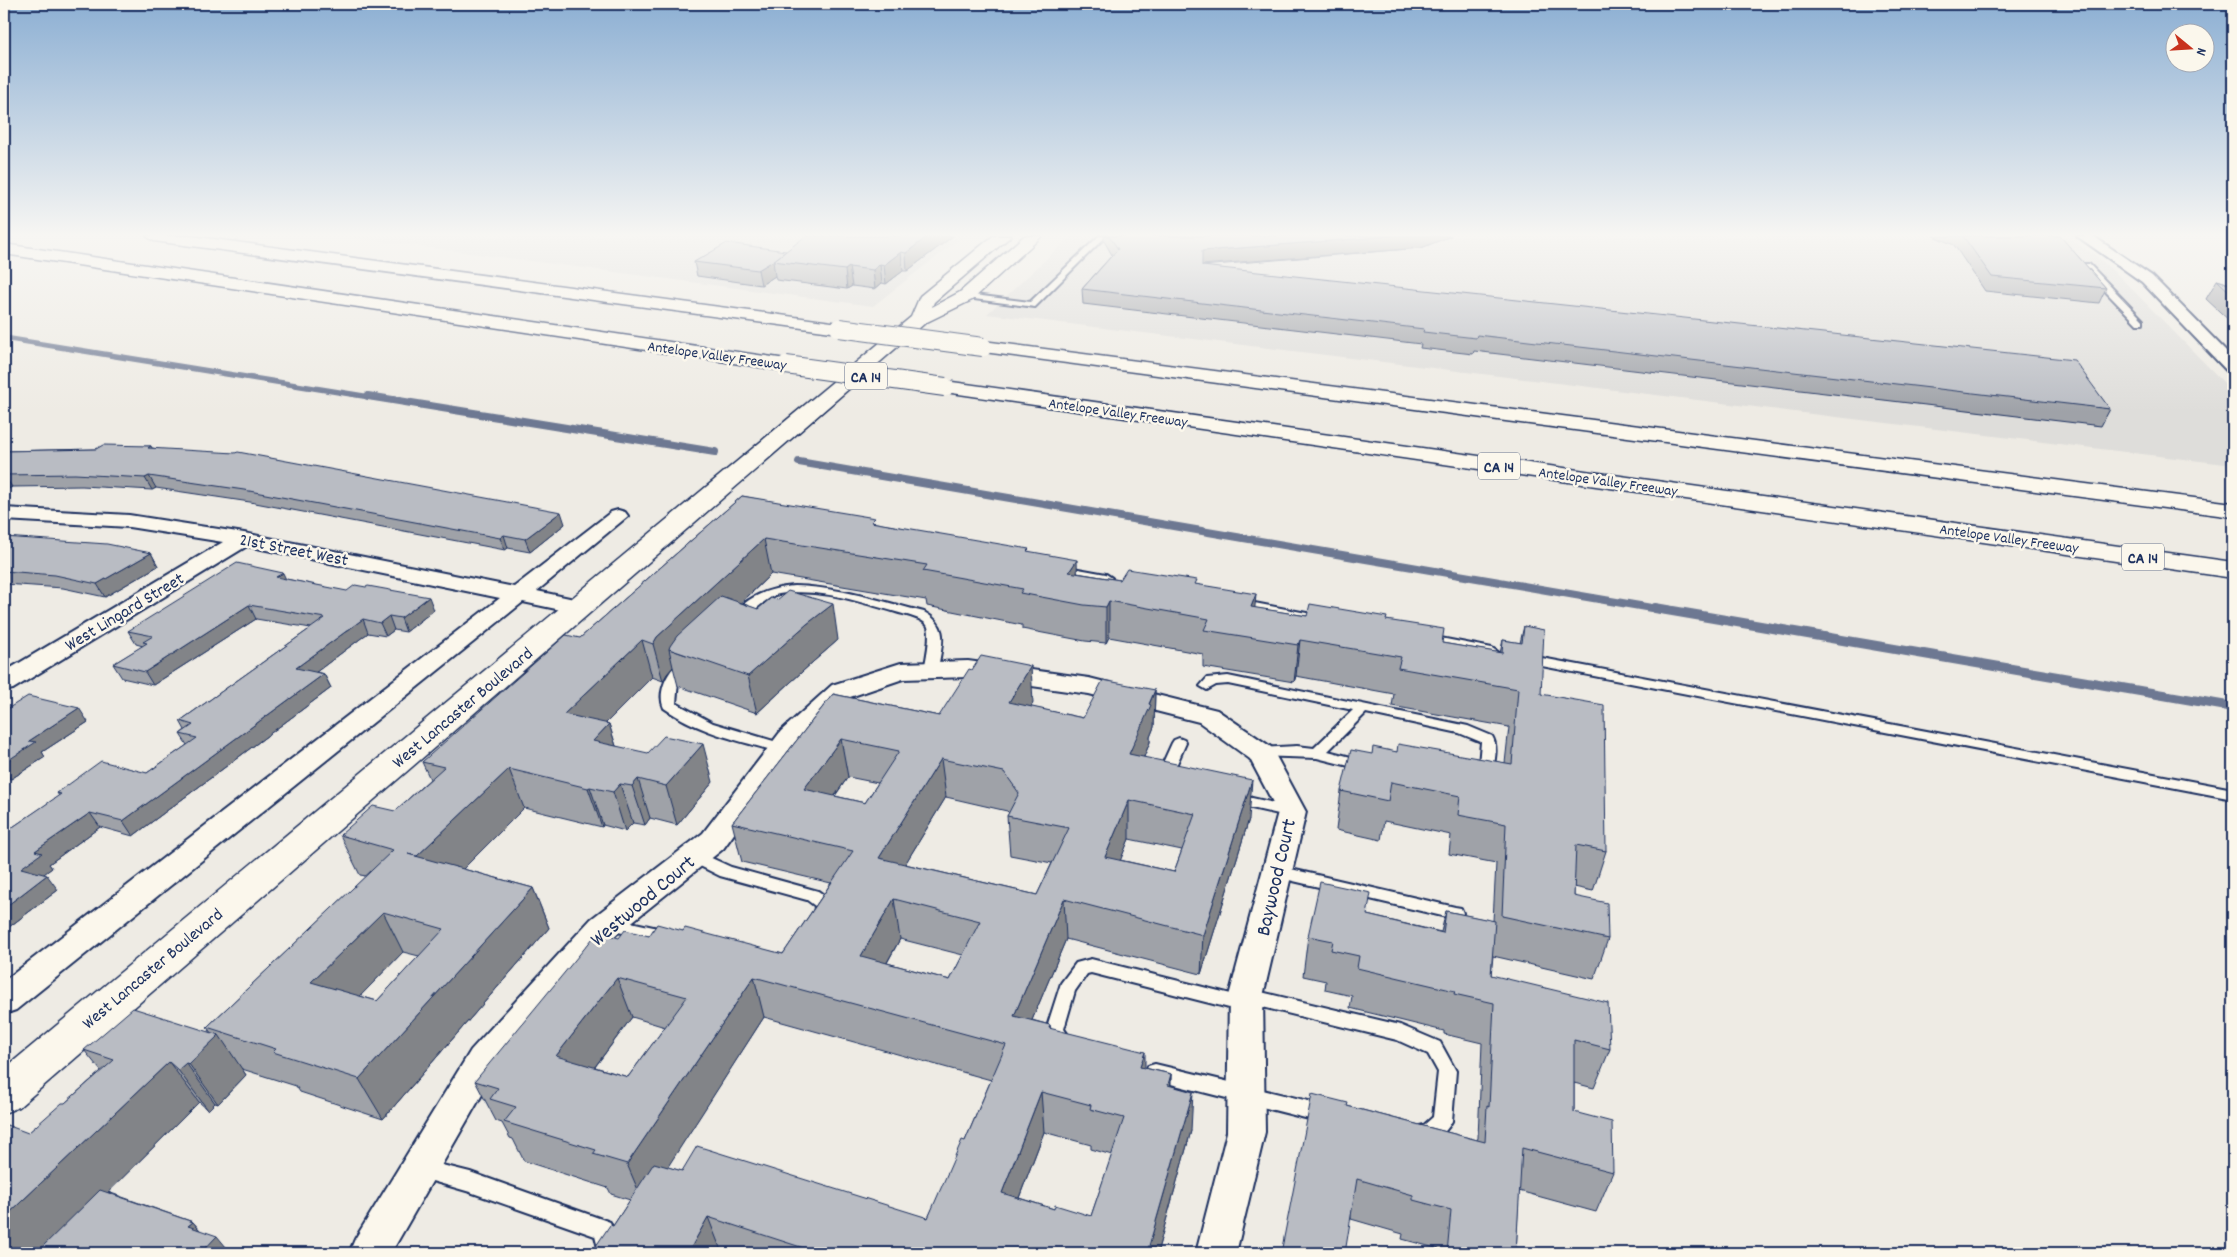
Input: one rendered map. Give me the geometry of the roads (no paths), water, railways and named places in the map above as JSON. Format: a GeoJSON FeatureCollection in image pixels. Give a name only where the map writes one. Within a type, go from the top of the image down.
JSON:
{"type":"FeatureCollection","features":[{"type":"Feature","properties":{"kind":"main road","name":"Antelope Valley Freeway"},"geometry":{"type":"LineString","coordinates":[[312,295],[786,365],[2233,570]]}},
{"type":"Feature","properties":{"kind":"main road"},"geometry":{"type":"LineString","coordinates":[[591,295],[2233,510]]}},
{"type":"Feature","properties":{"kind":"main road","name":"West Lancaster Boulevard"},"geometry":{"type":"LineString","coordinates":[[919,319],[926,300],[932,295]]}},
{"type":"Feature","properties":{"kind":"main road","name":"West Lancaster Boulevard"},"geometry":{"type":"LineString","coordinates":[[4,1094],[919,319],[949,306],[966,296]]}},
{"type":"Feature","properties":{"kind":"street"},"geometry":{"type":"LineString","coordinates":[[2161,295],[2233,367]]}},
{"type":"Feature","properties":{"kind":"street","name":"21st Street West"},"geometry":{"type":"LineString","coordinates":[[4,514],[129,521],[244,539],[580,607]]}},
{"type":"Feature","properties":{"kind":"street"},"geometry":{"type":"LineString","coordinates":[[4,1000],[618,516]]}},
{"type":"Feature","properties":{"kind":"street","name":"West Lingard Street"},"geometry":{"type":"LineString","coordinates":[[4,683],[244,539]]}},
{"type":"Feature","properties":{"kind":"street","name":"Westwood Court"},"geometry":{"type":"LineString","coordinates":[[369,1253],[483,1061],[608,923],[713,841],[790,737],[828,714],[841,691],[901,671],[968,668]]}},
{"type":"Feature","properties":{"kind":"street","name":"Baywood Court"},"geometry":{"type":"LineString","coordinates":[[968,668],[1090,686],[1208,716],[1262,754],[1292,812],[1246,1001],[1246,1132],[1216,1253]]}},
{"type":"Feature","properties":{"kind":"lane"},"geometry":{"type":"LineString","coordinates":[[966,296],[1032,305],[1042,295]]}},
{"type":"Feature","properties":{"kind":"lane"},"geometry":{"type":"LineString","coordinates":[[2114,295],[2140,322]]}},
{"type":"Feature","properties":{"kind":"lane"},"geometry":{"type":"LineString","coordinates":[[1047,567],[1116,580]]}},
{"type":"Feature","properties":{"kind":"lane"},"geometry":{"type":"LineString","coordinates":[[728,624],[762,597],[776,592],[801,590],[832,593],[920,615],[931,621],[936,630],[931,670]]}},
{"type":"Feature","properties":{"kind":"lane"},"geometry":{"type":"LineString","coordinates":[[1224,601],[1331,621]]}},
{"type":"Feature","properties":{"kind":"lane"},"geometry":{"type":"LineString","coordinates":[[1410,636],[2233,794]]}},
{"type":"Feature","properties":{"kind":"lane"},"geometry":{"type":"LineString","coordinates":[[694,657],[680,670],[668,688],[669,705],[680,715],[707,726],[782,748]]}},
{"type":"Feature","properties":{"kind":"lane"},"geometry":{"type":"LineString","coordinates":[[1207,686],[1212,681],[1228,680],[1464,729],[1482,736],[1489,745],[1484,782],[1470,784]]}},
{"type":"Feature","properties":{"kind":"lane"},"geometry":{"type":"LineString","coordinates":[[1317,753],[1363,708]]}},
{"type":"Feature","properties":{"kind":"lane"},"geometry":{"type":"LineString","coordinates":[[1177,786],[1164,776],[1179,743]]}},
{"type":"Feature","properties":{"kind":"lane"},"geometry":{"type":"LineString","coordinates":[[1262,754],[1297,751],[1317,753],[1379,768]]}},
{"type":"Feature","properties":{"kind":"lane"},"geometry":{"type":"LineString","coordinates":[[1216,795],[1292,812]]}},
{"type":"Feature","properties":{"kind":"lane"},"geometry":{"type":"LineString","coordinates":[[694,856],[726,872],[812,895],[824,903],[821,919],[816,926]]}},
{"type":"Feature","properties":{"kind":"lane"},"geometry":{"type":"LineString","coordinates":[[1278,872],[1455,912]]}},
{"type":"Feature","properties":{"kind":"lane"},"geometry":{"type":"LineString","coordinates":[[608,923],[683,941]]}},
{"type":"Feature","properties":{"kind":"lane"},"geometry":{"type":"LineString","coordinates":[[1076,1049],[1061,1040],[1055,1030],[1067,988],[1082,968],[1091,966],[1400,1033],[1434,1048],[1447,1071],[1442,1121],[1428,1134],[1400,1132]]}},
{"type":"Feature","properties":{"kind":"lane"},"geometry":{"type":"LineString","coordinates":[[1141,1069],[1346,1119]]}},
{"type":"Feature","properties":{"kind":"lane"},"geometry":{"type":"LineString","coordinates":[[419,1168],[470,1182],[603,1228],[610,1249],[607,1253]]}},
{"type":"Feature","properties":{"kind":"waterway"},"geometry":{"type":"LineString","coordinates":[[4,338],[376,398]]}},
{"type":"Feature","properties":{"kind":"waterway"},"geometry":{"type":"LineString","coordinates":[[368,396],[715,452]]}},
{"type":"Feature","properties":{"kind":"waterway"},"geometry":{"type":"LineString","coordinates":[[799,462],[1663,610]]}},
{"type":"Feature","properties":{"kind":"waterway"},"geometry":{"type":"LineString","coordinates":[[1655,608],[2233,707]]}}]}
